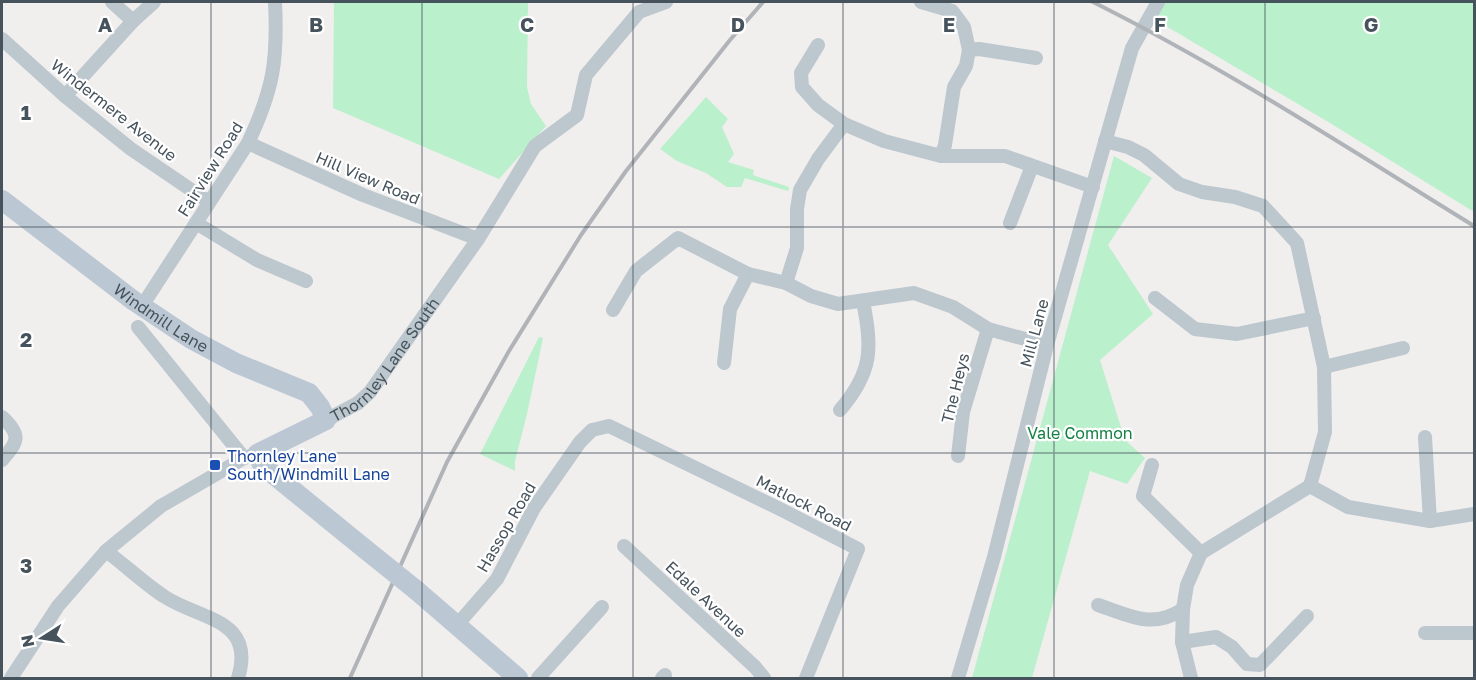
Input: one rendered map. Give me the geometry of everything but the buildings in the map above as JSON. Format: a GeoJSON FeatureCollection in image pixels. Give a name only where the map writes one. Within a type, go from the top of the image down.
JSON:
{"type":"FeatureCollection","features":[{"type":"Feature","properties":{"kind":"street"},"geometry":{"type":"LineString","coordinates":[[112,2],[133,21]]}},
{"type":"Feature","properties":{"kind":"street"},"geometry":{"type":"LineString","coordinates":[[65,96],[133,21],[154,2]]}},
{"type":"Feature","properties":{"kind":"street","name":"Fairview Road"},"geometry":{"type":"LineString","coordinates":[[142,306],[248,144],[264,108],[274,71],[277,33],[275,2]]}},
{"type":"Feature","properties":{"kind":"street","name":"Thornley Lane South"},"geometry":{"type":"LineString","coordinates":[[11,678],[58,606],[106,551],[161,506],[250,456],[358,403],[370,392],[478,239],[535,146],[577,115],[586,75],[639,12],[666,2]]}},
{"type":"Feature","properties":{"kind":"street"},"geometry":{"type":"LineString","coordinates":[[921,2],[952,11],[964,27],[969,50],[966,66],[954,87],[945,145],[941,156]]}},
{"type":"Feature","properties":{"kind":"street","name":"Mill Lane"},"geometry":{"type":"LineString","coordinates":[[958,678],[994,557],[1047,345],[1132,48],[1158,2]]}},
{"type":"Feature","properties":{"kind":"street","name":"Windermere Avenue"},"geometry":{"type":"LineString","coordinates":[[2,39],[65,96],[131,149],[209,202]]}},
{"type":"Feature","properties":{"kind":"street"},"geometry":{"type":"LineString","coordinates":[[818,45],[801,73],[802,87],[818,105],[844,124],[884,141],[941,156],[1005,156],[1093,187]]}},
{"type":"Feature","properties":{"kind":"street"},"geometry":{"type":"LineString","coordinates":[[969,50],[979,49],[1036,58]]}},
{"type":"Feature","properties":{"kind":"street"},"geometry":{"type":"LineString","coordinates":[[786,283],[797,248],[797,209],[800,190],[818,159],[844,124]]}},
{"type":"Feature","properties":{"kind":"street"},"geometry":{"type":"LineString","coordinates":[[1105,141],[1128,147],[1144,155],[1179,184],[1202,192],[1234,197],[1263,206],[1296,243],[1324,368],[1325,432],[1310,486],[1201,553],[1187,585],[1183,609],[1182,642],[1191,678]]}},
{"type":"Feature","properties":{"kind":"street","name":"Hill View Road"},"geometry":{"type":"LineString","coordinates":[[248,144],[363,195],[478,239]]}},
{"type":"Feature","properties":{"kind":"street"},"geometry":{"type":"LineString","coordinates":[[1011,223],[1032,166]]}},
{"type":"Feature","properties":{"kind":"street","name":"Windmill Lane"},"geometry":{"type":"LineString","coordinates":[[2,200],[52,240],[191,339],[236,363],[309,393],[320,407],[326,420]]}},
{"type":"Feature","properties":{"kind":"street"},"geometry":{"type":"LineString","coordinates":[[196,223],[257,260],[306,281]]}},
{"type":"Feature","properties":{"kind":"street"},"geometry":{"type":"LineString","coordinates":[[613,310],[636,272],[678,238],[748,273],[786,283],[811,296],[838,304],[914,293],[953,307],[988,329],[1047,345]]}},
{"type":"Feature","properties":{"kind":"street"},"geometry":{"type":"LineString","coordinates":[[724,363],[730,309],[748,273]]}},
{"type":"Feature","properties":{"kind":"street"},"geometry":{"type":"LineString","coordinates":[[1155,298],[1195,329],[1237,334],[1314,318]]}},
{"type":"Feature","properties":{"kind":"street"},"geometry":{"type":"LineString","coordinates":[[840,410],[863,376],[870,354],[863,302]]}},
{"type":"Feature","properties":{"kind":"street"},"geometry":{"type":"LineString","coordinates":[[138,327],[250,456],[416,590],[518,678]]}},
{"type":"Feature","properties":{"kind":"street","name":"The Heys"},"geometry":{"type":"LineString","coordinates":[[958,456],[963,412],[988,329]]}},
{"type":"Feature","properties":{"kind":"street"},"geometry":{"type":"LineString","coordinates":[[1324,368],[1403,348]]}},
{"type":"Feature","properties":{"kind":"street"},"geometry":{"type":"LineString","coordinates":[[2,417],[14,430],[16,440],[15,445],[2,460]]}},
{"type":"Feature","properties":{"kind":"street","name":"Hassop Road"},"geometry":{"type":"LineString","coordinates":[[457,625],[497,579],[534,508],[580,442],[592,430],[609,426]]}},
{"type":"Feature","properties":{"kind":"street","name":"Matlock Road"},"geometry":{"type":"LineString","coordinates":[[609,426],[780,508],[858,549],[806,678]]}},
{"type":"Feature","properties":{"kind":"street"},"geometry":{"type":"LineString","coordinates":[[1425,437],[1430,521]]}},
{"type":"Feature","properties":{"kind":"street"},"geometry":{"type":"LineString","coordinates":[[1152,465],[1143,496],[1201,553]]}},
{"type":"Feature","properties":{"kind":"street"},"geometry":{"type":"LineString","coordinates":[[1310,486],[1348,507],[1430,521],[1474,514]]}},
{"type":"Feature","properties":{"kind":"street","name":"Edale Avenue"},"geometry":{"type":"LineString","coordinates":[[624,546],[755,667],[764,678]]}},
{"type":"Feature","properties":{"kind":"street"},"geometry":{"type":"LineString","coordinates":[[106,551],[166,598],[214,619],[231,630],[241,648],[243,662],[238,678]]}},
{"type":"Feature","properties":{"kind":"street"},"geometry":{"type":"LineString","coordinates":[[1098,605],[1147,621],[1171,618],[1183,609]]}},
{"type":"Feature","properties":{"kind":"street"},"geometry":{"type":"LineString","coordinates":[[537,678],[602,608]]}},
{"type":"Feature","properties":{"kind":"street"},"geometry":{"type":"LineString","coordinates":[[1182,642],[1216,637],[1232,647],[1247,664],[1260,665],[1307,616]]}},
{"type":"Feature","properties":{"kind":"street"},"geometry":{"type":"LineString","coordinates":[[1425,633],[1474,633]]}},
{"type":"Feature","properties":{"kind":"green space"},"geometry":{"type":"Polygon","coordinates":[[[334,2],[528,2],[527,87],[531,104],[546,126],[499,179],[333,108],[334,2]]]}},
{"type":"Feature","properties":{"kind":"green space"},"geometry":{"type":"Polygon","coordinates":[[[1165,2],[1474,2],[1474,212],[1330,123],[1154,19],[1165,2]]]}},
{"type":"Feature","properties":{"kind":"green space"},"geometry":{"type":"Polygon","coordinates":[[[706,97],[728,119],[722,127],[734,154],[728,162],[754,170],[753,175],[789,187],[788,191],[745,178],[741,187],[727,187],[706,173],[677,161],[660,149],[706,97]]]}},
{"type":"Feature","properties":{"kind":"green space","name":"Vale Common"},"geometry":{"type":"Polygon","coordinates":[[[1114,156],[1152,178],[1108,245],[1153,314],[1100,360],[1125,440],[1145,458],[1127,484],[1090,471],[1032,678],[972,678],[1114,156]]]}},
{"type":"Feature","properties":{"kind":"green space"},"geometry":{"type":"Polygon","coordinates":[[[539,337],[543,338],[515,461],[515,471],[480,454],[539,337]]]}},
{"type":"Feature","properties":{"kind":"railway"},"geometry":{"type":"LineString","coordinates":[[350,678],[447,462],[509,351],[581,235],[626,171],[763,2]]}},
{"type":"Feature","properties":{"kind":"railway"},"geometry":{"type":"LineString","coordinates":[[1093,2],[1239,82],[1474,226]]}},
{"type":"Feature","properties":{"kind":"place","name":"Thornley Lane South/Windmill Lane"},"geometry":{"type":"Point","coordinates":[215,465]}}]}
